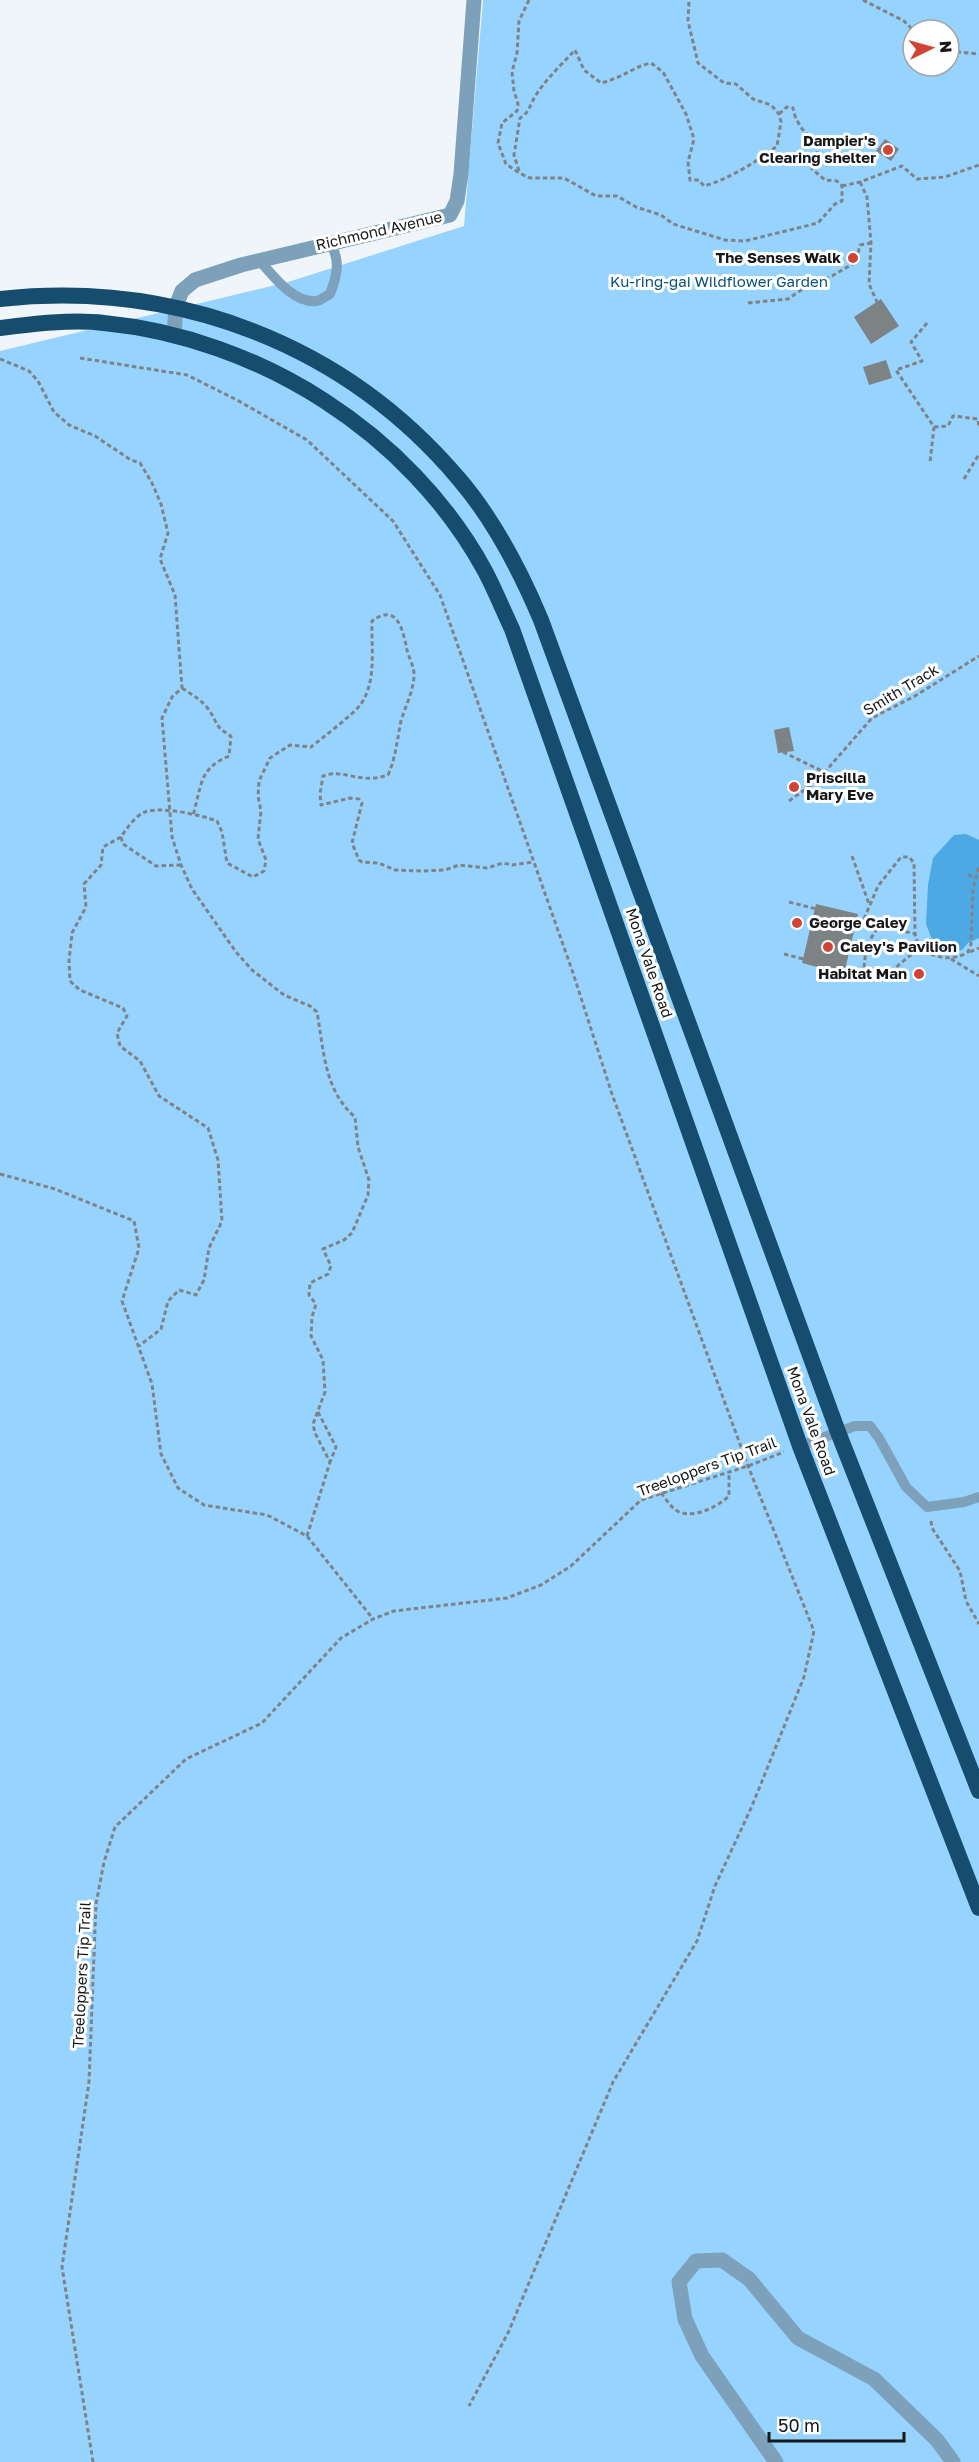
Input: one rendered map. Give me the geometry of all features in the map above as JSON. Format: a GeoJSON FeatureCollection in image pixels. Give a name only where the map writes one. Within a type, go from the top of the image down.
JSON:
{"type":"FeatureCollection","features":[{"type":"Feature","properties":{"kind":"highway","name":"Mona Vale Road"},"geometry":{"type":"LineString","coordinates":[[0,299],[63,295],[94,296],[176,306],[250,330],[337,372],[390,410],[415,432],[460,479],[513,560],[541,620],[838,1432],[979,1791]]}},
{"type":"Feature","properties":{"kind":"highway","name":"Mona Vale Road"},"geometry":{"type":"LineString","coordinates":[[0,328],[30,324],[103,322],[174,335],[239,356],[279,374],[336,407],[361,426],[408,469],[449,517],[485,570],[512,629],[800,1446],[979,1908]]}},
{"type":"Feature","properties":{"kind":"street","name":"Richmond Avenue"},"geometry":{"type":"LineString","coordinates":[[176,306],[182,291],[195,280],[259,260],[450,214],[457,201],[474,0]]}},
{"type":"Feature","properties":{"kind":"street"},"geometry":{"type":"LineString","coordinates":[[174,335],[176,306]]}},
{"type":"Feature","properties":{"kind":"street"},"geometry":{"type":"LineString","coordinates":[[776,2462],[702,2356],[685,2319],[679,2282],[696,2261],[722,2260],[748,2280],[798,2337],[874,2379],[938,2440],[953,2462]]}},
{"type":"Feature","properties":{"kind":"lane"},"geometry":{"type":"LineString","coordinates":[[259,260],[286,289],[303,299],[317,301],[330,294],[336,280],[338,263],[336,252],[330,243]]}},
{"type":"Feature","properties":{"kind":"lane"},"geometry":{"type":"LineString","coordinates":[[800,1446],[855,1426],[870,1426],[906,1487],[927,1507],[964,1502],[979,1497]]}},
{"type":"Feature","properties":{"kind":"path"},"geometry":{"type":"LineString","coordinates":[[529,0],[519,21],[517,53],[512,72],[518,104],[517,111],[502,123],[498,143],[506,164],[519,173],[530,178],[564,178],[596,196],[617,196],[636,207],[661,215],[673,224],[725,240],[745,241],[818,223],[835,204],[842,201],[842,186],[837,181],[825,180],[812,169],[818,155],[816,144],[798,123],[793,108],[787,107],[779,114]]}},
{"type":"Feature","properties":{"kind":"path"},"geometry":{"type":"LineString","coordinates":[[519,173],[514,155],[520,118],[528,113],[536,95],[551,75],[576,50],[584,70],[601,83],[629,74],[639,65],[651,63],[663,72],[686,114],[694,139],[688,162],[690,180],[699,180],[704,186],[737,172],[777,146],[781,122],[779,114],[771,105],[753,99],[736,84],[724,83],[698,63],[688,21],[689,0]]}},
{"type":"Feature","properties":{"kind":"path"},"geometry":{"type":"LineString","coordinates":[[863,0],[901,19]]}},
{"type":"Feature","properties":{"kind":"path"},"geometry":{"type":"LineString","coordinates":[[961,52],[979,54]]}},
{"type":"Feature","properties":{"kind":"path"},"geometry":{"type":"LineString","coordinates":[[842,186],[860,182],[902,166],[917,179],[945,177],[979,165]]}},
{"type":"Feature","properties":{"kind":"path"},"geometry":{"type":"LineString","coordinates":[[860,182],[867,197],[871,243],[869,284],[877,302]]}},
{"type":"Feature","properties":{"kind":"path"},"geometry":{"type":"LineString","coordinates":[[748,303],[788,299],[807,286],[832,276],[856,262],[860,245],[871,243]]}},
{"type":"Feature","properties":{"kind":"path"},"geometry":{"type":"LineString","coordinates":[[927,323],[911,342],[922,361],[896,370],[934,427],[930,462]]}},
{"type":"Feature","properties":{"kind":"path"},"geometry":{"type":"LineString","coordinates":[[80,358],[187,375],[237,400],[307,440],[393,521],[440,595],[612,1094],[748,1467],[814,1631],[804,1677],[752,1806],[715,1886],[697,1941],[613,2082],[508,2333],[469,2406]]}},
{"type":"Feature","properties":{"kind":"path"},"geometry":{"type":"LineString","coordinates":[[0,359],[30,371],[38,381],[54,412],[69,425],[95,436],[131,460],[140,463],[152,483],[161,504],[168,533],[160,559],[175,595],[182,688]]}},
{"type":"Feature","properties":{"kind":"path"},"geometry":{"type":"LineString","coordinates":[[934,427],[948,426],[953,416],[978,419],[979,427]]}},
{"type":"Feature","properties":{"kind":"path"},"geometry":{"type":"LineString","coordinates":[[964,478],[979,454]]}},
{"type":"Feature","properties":{"kind":"path"},"geometry":{"type":"LineString","coordinates":[[138,1346],[161,1329],[168,1301],[179,1290],[196,1295],[204,1280],[209,1248],[222,1221],[218,1160],[208,1128],[159,1096],[140,1061],[120,1046],[117,1033],[127,1016],[123,1008],[80,990],[70,981],[69,961],[72,933],[86,907],[84,884],[101,865],[102,848],[121,837],[135,819],[145,812],[170,811],[217,821],[222,832],[227,863],[253,877],[264,871],[266,860],[258,839],[261,811],[258,796],[259,781],[270,758],[290,746],[311,747],[361,705],[370,679],[373,657],[372,621],[379,616],[387,615],[397,619],[404,633],[415,675],[402,720],[395,758],[388,775],[377,779],[362,780],[332,772],[323,776],[321,805],[350,798],[359,799],[362,803],[352,843],[362,862],[379,863],[395,870],[445,870],[459,865],[487,868],[503,862],[512,866],[533,862]]}},
{"type":"Feature","properties":{"kind":"path","name":"Smith Track"},"geometry":{"type":"LineString","coordinates":[[789,801],[817,781],[872,718],[915,696],[979,656]]}},
{"type":"Feature","properties":{"kind":"path"},"geometry":{"type":"LineString","coordinates":[[182,688],[210,711],[217,728],[231,736],[229,756],[217,761],[204,774],[193,816]]}},
{"type":"Feature","properties":{"kind":"path"},"geometry":{"type":"LineString","coordinates":[[182,688],[172,697],[162,718],[173,843],[181,865],[192,889],[236,952],[252,970],[284,995],[310,1006],[316,1012],[329,1082],[345,1108],[355,1118],[358,1147],[369,1180],[368,1195],[352,1233],[344,1240],[323,1248],[331,1266],[328,1274],[310,1283],[309,1295],[315,1304],[311,1336],[323,1359],[325,1392],[313,1425],[329,1463]]}},
{"type":"Feature","properties":{"kind":"path"},"geometry":{"type":"LineString","coordinates":[[783,752],[824,772]]}},
{"type":"Feature","properties":{"kind":"path"},"geometry":{"type":"LineString","coordinates":[[121,837],[123,844],[156,866],[181,865]]}},
{"type":"Feature","properties":{"kind":"path"},"geometry":{"type":"LineString","coordinates":[[852,856],[869,904]]}},
{"type":"Feature","properties":{"kind":"path"},"geometry":{"type":"LineString","coordinates":[[864,919],[878,886],[901,857],[905,856],[914,864],[915,934],[919,948],[931,955],[951,959],[979,976]]}},
{"type":"Feature","properties":{"kind":"path"},"geometry":{"type":"LineString","coordinates":[[968,952],[973,889],[979,866]]}},
{"type":"Feature","properties":{"kind":"path"},"geometry":{"type":"LineString","coordinates":[[968,875],[976,877]]}},
{"type":"Feature","properties":{"kind":"path"},"geometry":{"type":"LineString","coordinates":[[973,889],[979,890]]}},
{"type":"Feature","properties":{"kind":"path"},"geometry":{"type":"LineString","coordinates":[[789,902],[864,919],[915,934]]}},
{"type":"Feature","properties":{"kind":"path"},"geometry":{"type":"LineString","coordinates":[[864,975],[866,948],[872,935],[881,924]]}},
{"type":"Feature","properties":{"kind":"path"},"geometry":{"type":"LineString","coordinates":[[784,954],[882,979],[919,948]]}},
{"type":"Feature","properties":{"kind":"path"},"geometry":{"type":"LineString","coordinates":[[951,959],[979,948]]}},
{"type":"Feature","properties":{"kind":"path"},"geometry":{"type":"LineString","coordinates":[[0,1174],[55,1190],[134,1221],[139,1248],[122,1301],[152,1384],[161,1454],[178,1488],[204,1504],[267,1515],[307,1536],[373,1619]]}},
{"type":"Feature","properties":{"kind":"path"},"geometry":{"type":"LineString","coordinates":[[307,1536],[336,1447],[318,1412]]}},
{"type":"Feature","properties":{"kind":"path","name":"Treeloppers Tip Trail"},"geometry":{"type":"LineString","coordinates":[[93,2462],[62,2267],[89,2082],[96,1904],[104,1862],[115,1827],[186,1759],[262,1723],[340,1638],[373,1619],[394,1611],[507,1598],[541,1585],[571,1566],[642,1500],[748,1467],[800,1446]]}},
{"type":"Feature","properties":{"kind":"path"},"geometry":{"type":"LineString","coordinates":[[661,1493],[675,1510],[692,1515],[723,1502],[729,1496],[729,1472]]}},
{"type":"Feature","properties":{"kind":"path"},"geometry":{"type":"LineString","coordinates":[[927,1507],[932,1528],[960,1571],[966,1601],[979,1624]]}},
{"type":"Feature","properties":{"kind":"green space","name":"Ku-ring-gai Wildflower Garden"},"geometry":{"type":"Polygon","coordinates":[[[483,0],[979,0],[979,2462],[0,2462],[0,351],[288,282],[464,226],[483,0]]]}},
{"type":"Feature","properties":{"kind":"shaded area"},"geometry":{"type":"Polygon","coordinates":[[[966,834],[979,840],[979,938],[968,943],[962,950],[952,952],[935,947],[926,924],[928,885],[933,858],[954,835],[966,834]]]}},
{"type":"Feature","properties":{"kind":"building","name":"Dampier's Clearing shelter"},"geometry":{"type":"Polygon","coordinates":[[[885,139],[899,149],[891,161],[876,151],[885,139]]]}},
{"type":"Feature","properties":{"kind":"building"},"geometry":{"type":"Polygon","coordinates":[[[881,299],[899,326],[871,344],[854,317],[881,299]]]}},
{"type":"Feature","properties":{"kind":"building"},"geometry":{"type":"Polygon","coordinates":[[[886,360],[892,378],[869,385],[863,367],[886,360]]]}},
{"type":"Feature","properties":{"kind":"building"},"geometry":{"type":"Polygon","coordinates":[[[789,727],[794,751],[778,753],[774,730],[789,727]]]}},
{"type":"Feature","properties":{"kind":"building","name":"Caley's Pavilion"},"geometry":{"type":"Polygon","coordinates":[[[816,904],[858,914],[844,974],[802,963],[816,904]]]}},
{"type":"Feature","properties":{"kind":"place","name":"Dampier's Clearing shelter"},"geometry":{"type":"Point","coordinates":[888,150]}},
{"type":"Feature","properties":{"kind":"place","name":"The Senses Walk"},"geometry":{"type":"Point","coordinates":[853,258]}},
{"type":"Feature","properties":{"kind":"place","name":"Priscilla Mary Eve"},"geometry":{"type":"Point","coordinates":[794,787]}},
{"type":"Feature","properties":{"kind":"place","name":"George Caley"},"geometry":{"type":"Point","coordinates":[797,923]}},
{"type":"Feature","properties":{"kind":"place","name":"Caley's Pavilion"},"geometry":{"type":"Point","coordinates":[828,947]}},
{"type":"Feature","properties":{"kind":"place","name":"Habitat Man"},"geometry":{"type":"Point","coordinates":[919,974]}}]}
